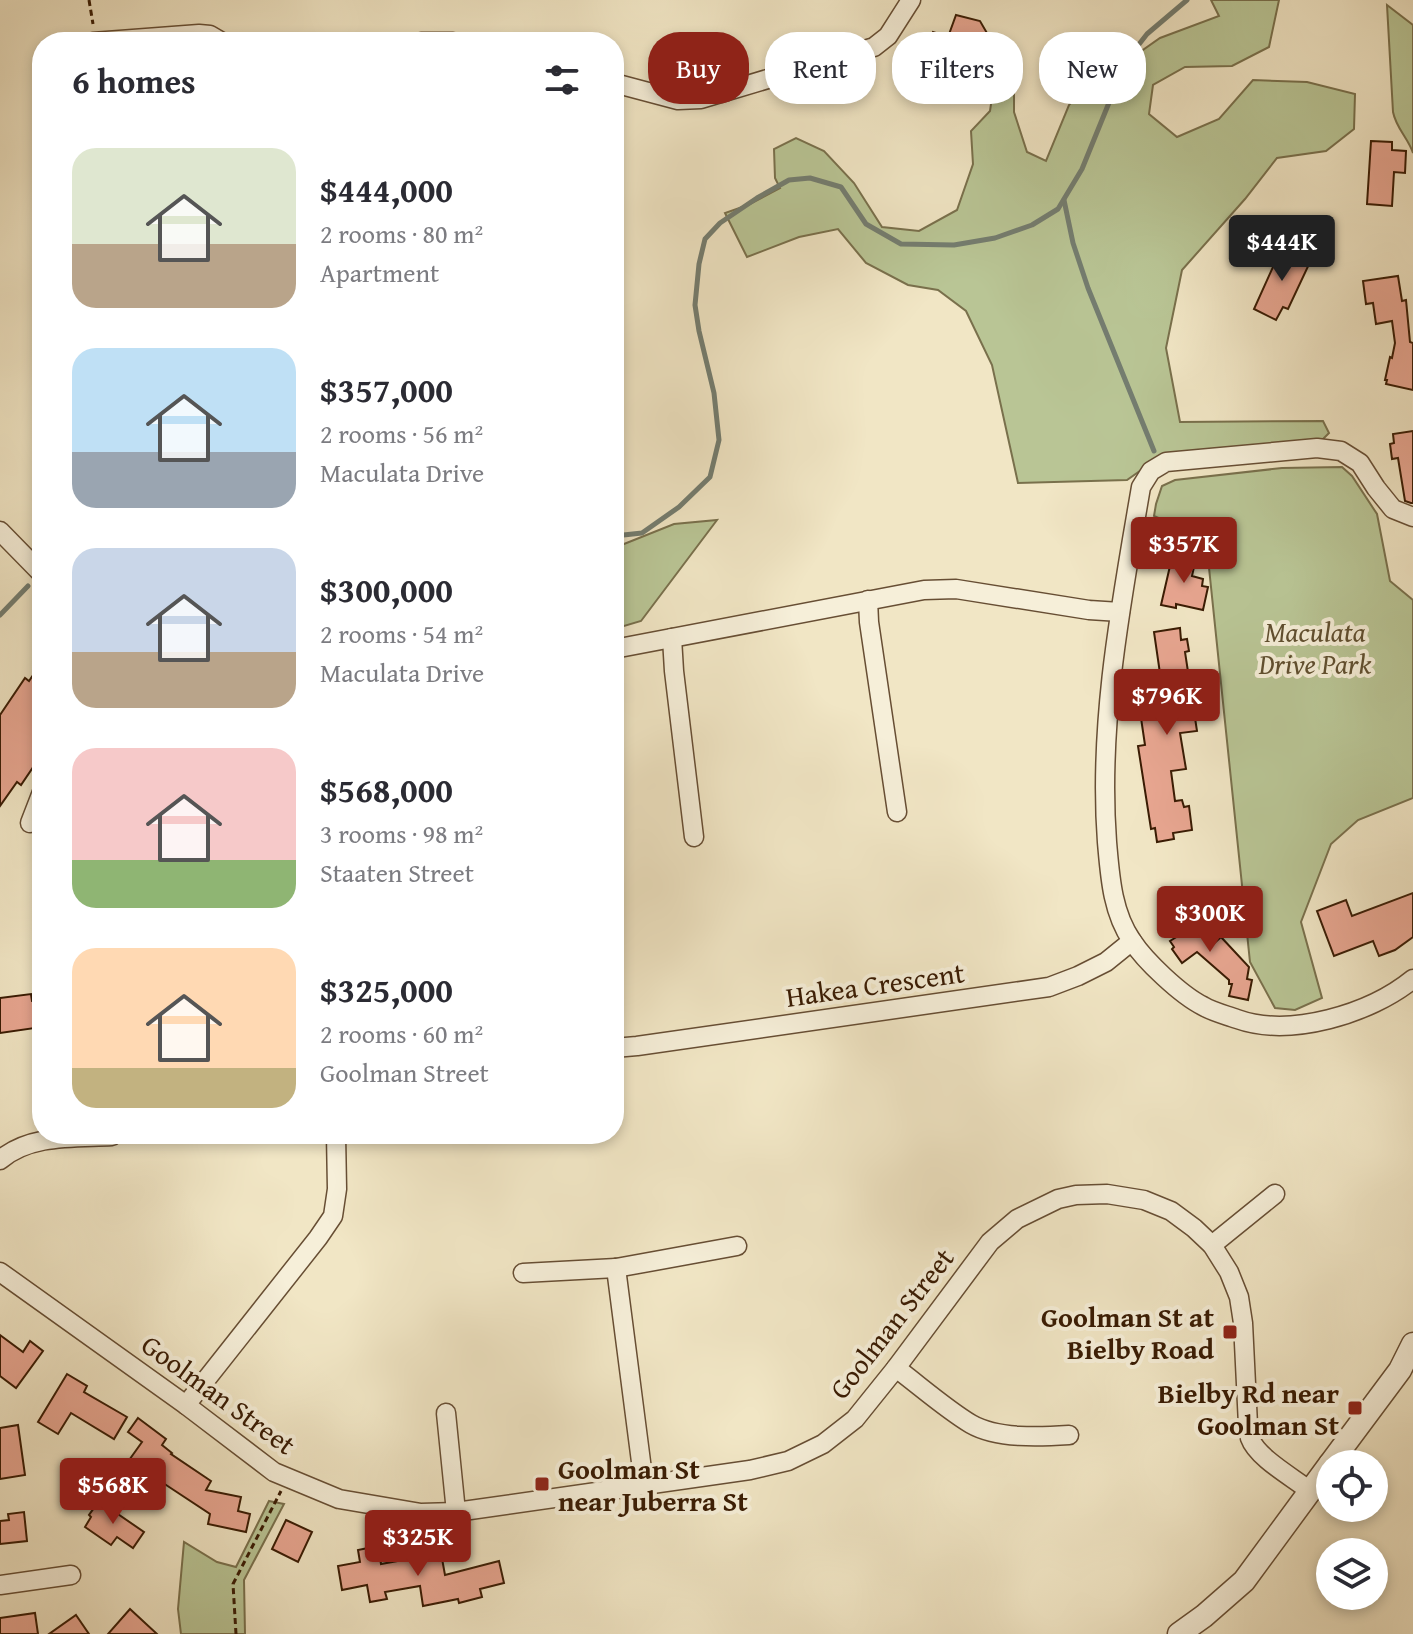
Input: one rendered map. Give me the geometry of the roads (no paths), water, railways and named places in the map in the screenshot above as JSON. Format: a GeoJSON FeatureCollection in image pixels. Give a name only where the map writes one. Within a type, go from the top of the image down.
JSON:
{"type":"FeatureCollection","features":[{"type":"Feature","properties":{"kind":"street"},"geometry":{"type":"LineString","coordinates":[[624,86],[678,100],[701,99],[874,47],[888,36],[911,0]]}},
{"type":"Feature","properties":{"kind":"street"},"geometry":{"type":"LineString","coordinates":[[1413,517],[1393,509],[1360,463],[1341,451],[1317,448],[1166,462],[1151,471],[1141,487],[1120,612],[1104,800],[1115,905],[1132,941],[1165,978],[1201,1006],[1243,1021],[1287,1027],[1332,1020],[1374,1002],[1413,979]]}},
{"type":"Feature","properties":{"kind":"street"},"geometry":{"type":"LineString","coordinates":[[0,531],[32,564]]}},
{"type":"Feature","properties":{"kind":"street"},"geometry":{"type":"LineString","coordinates":[[624,647],[924,590],[956,589],[1120,612]]}},
{"type":"Feature","properties":{"kind":"street"},"geometry":{"type":"LineString","coordinates":[[868,600],[897,812]]}},
{"type":"Feature","properties":{"kind":"street"},"geometry":{"type":"LineString","coordinates":[[672,638],[694,837]]}},
{"type":"Feature","properties":{"kind":"street"},"geometry":{"type":"LineString","coordinates":[[30,823],[32,818]]}},
{"type":"Feature","properties":{"kind":"street","name":"Hakea Crescent"},"geometry":{"type":"LineString","coordinates":[[624,1047],[1049,987],[1106,962],[1132,941]]}},
{"type":"Feature","properties":{"kind":"street"},"geometry":{"type":"LineString","coordinates":[[0,1160],[32,1144]]}},
{"type":"Feature","properties":{"kind":"street"},"geometry":{"type":"LineString","coordinates":[[186,1405],[333,1216],[337,1189],[336,1144]]}},
{"type":"Feature","properties":{"kind":"street","name":"Goolman Street"},"geometry":{"type":"LineString","coordinates":[[0,1272],[274,1472],[339,1499],[394,1510],[456,1512],[750,1470],[788,1461],[823,1444],[855,1419],[990,1242],[1017,1219],[1058,1199],[1076,1195],[1107,1194],[1144,1200],[1171,1211],[1194,1228],[1212,1245],[1229,1272],[1239,1297],[1243,1323],[1251,1441],[1269,1461],[1310,1491]]}},
{"type":"Feature","properties":{"kind":"street"},"geometry":{"type":"LineString","coordinates":[[1212,1245],[1275,1194]]}},
{"type":"Feature","properties":{"kind":"street"},"geometry":{"type":"LineString","coordinates":[[523,1273],[616,1268],[737,1246]]}},
{"type":"Feature","properties":{"kind":"street"},"geometry":{"type":"LineString","coordinates":[[616,1268],[644,1485]]}},
{"type":"Feature","properties":{"kind":"street"},"geometry":{"type":"LineString","coordinates":[[1341,1450],[1406,1363],[1413,1344]]}},
{"type":"Feature","properties":{"kind":"street"},"geometry":{"type":"LineString","coordinates":[[896,1368],[973,1425],[997,1433],[1041,1437],[1069,1435]]}},
{"type":"Feature","properties":{"kind":"street"},"geometry":{"type":"LineString","coordinates":[[446,1413],[456,1512]]}},
{"type":"Feature","properties":{"kind":"street"},"geometry":{"type":"LineString","coordinates":[[1179,1634],[1244,1581],[1316,1483]]}},
{"type":"Feature","properties":{"kind":"street"},"geometry":{"type":"LineString","coordinates":[[0,1585],[71,1575]]}},
{"type":"Feature","properties":{"kind":"waterway"},"geometry":{"type":"LineString","coordinates":[[624,535],[642,533],[679,507],[710,477],[719,440],[714,393],[695,305],[705,239],[720,223],[789,180],[810,178],[841,187],[866,224],[901,244],[954,245],[995,238],[1032,225],[1058,209],[1082,169],[1126,61],[1147,34],[1187,0]]}},
{"type":"Feature","properties":{"kind":"waterway"},"geometry":{"type":"LineString","coordinates":[[1064,200],[1073,243],[1088,288],[1154,451]]}},
{"type":"Feature","properties":{"kind":"waterway"},"geometry":{"type":"LineString","coordinates":[[0,615],[28,586]]}},
{"type":"Feature","properties":{"kind":"place","name":"Goolman St at Bielby Road"},"geometry":{"type":"Point","coordinates":[1230,1332]}},
{"type":"Feature","properties":{"kind":"place","name":"Bielby Rd near Goolman St"},"geometry":{"type":"Point","coordinates":[1355,1408]}},
{"type":"Feature","properties":{"kind":"place","name":"Goolman St near Juberra St"},"geometry":{"type":"Point","coordinates":[542,1484]}},
{"type":"Feature","properties":{"kind":"park label","name":"Maculata Drive Park"},"geometry":{"type":"Point","coordinates":[1315,647]}}]}
